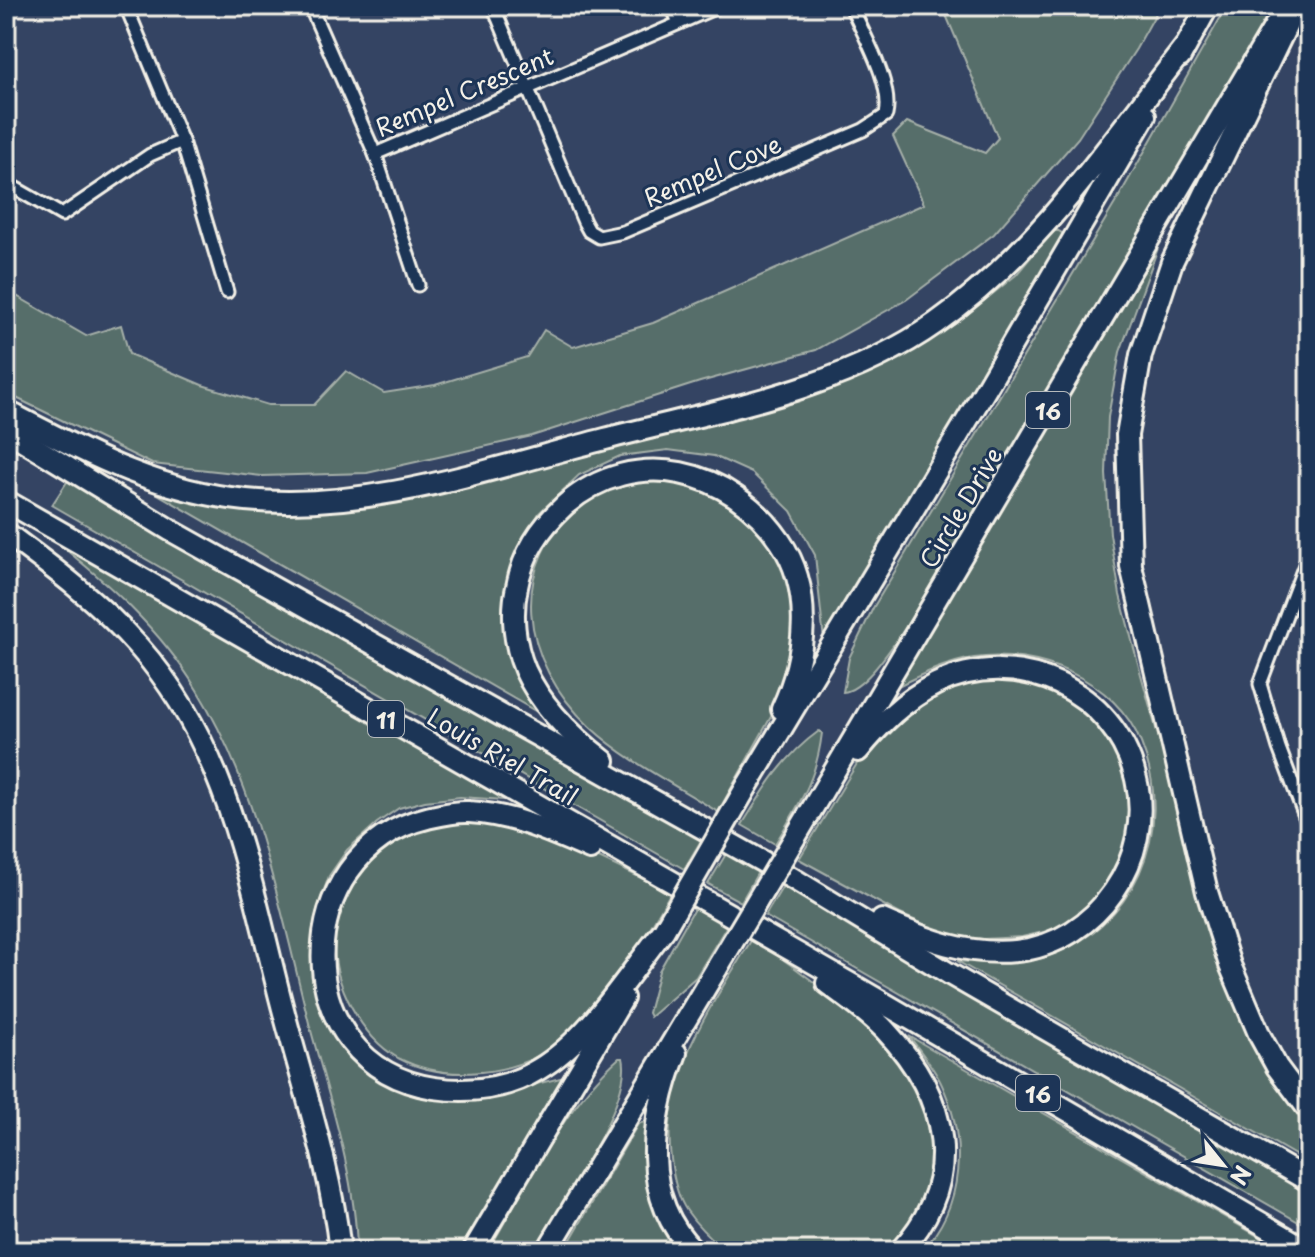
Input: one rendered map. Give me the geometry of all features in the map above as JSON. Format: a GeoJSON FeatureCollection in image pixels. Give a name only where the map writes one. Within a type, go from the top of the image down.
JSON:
{"type":"FeatureCollection","features":[{"type":"Feature","properties":{"kind":"highway","name":"Circle Drive"},"geometry":{"type":"LineString","coordinates":[[664,930],[987,387],[1208,6]]}},
{"type":"Feature","properties":{"kind":"highway","name":"Circle Drive"},"geometry":{"type":"LineString","coordinates":[[717,968],[1288,6]]}},
{"type":"Feature","properties":{"kind":"highway"},"geometry":{"type":"LineString","coordinates":[[1296,6],[1172,262],[1141,355],[1127,435],[1131,566],[1207,892],[1230,965],[1260,1036],[1277,1067],[1309,1110]]}},
{"type":"Feature","properties":{"kind":"highway"},"geometry":{"type":"LineString","coordinates":[[6,411],[105,462],[159,483],[244,500],[309,502],[381,495],[787,392],[835,375],[933,326],[998,274],[1024,249],[1080,183],[1185,47]]}},
{"type":"Feature","properties":{"kind":"highway","name":"Louis Riel Trail"},"geometry":{"type":"LineString","coordinates":[[6,430],[170,530],[648,795]]}},
{"type":"Feature","properties":{"kind":"highway"},"geometry":{"type":"LineString","coordinates":[[648,795],[587,747],[543,699],[524,668],[514,623],[514,598],[520,572],[540,531],[570,500],[588,488],[609,478],[640,472],[674,472],[697,477],[740,498],[772,529],[794,567],[803,610],[800,653],[788,696],[747,786]]}},
{"type":"Feature","properties":{"kind":"highway","name":"Louis Riel Trail"},"geometry":{"type":"LineString","coordinates":[[6,501],[767,936]]}},
{"type":"Feature","properties":{"kind":"highway"},"geometry":{"type":"LineString","coordinates":[[6,533],[95,602],[140,649],[179,701],[211,759],[242,847],[324,1161],[340,1251]]}},
{"type":"Feature","properties":{"kind":"highway"},"geometry":{"type":"LineString","coordinates":[[792,878],[919,937],[971,950],[1029,949],[1062,937],[1082,925],[1113,894],[1136,848],[1140,804],[1131,759],[1107,719],[1091,702],[1040,675],[1010,669],[959,676],[917,694],[878,727],[809,814]]}},
{"type":"Feature","properties":{"kind":"highway","name":"16"},"geometry":{"type":"LineString","coordinates":[[648,795],[948,973],[1309,1181]]}},
{"type":"Feature","properties":{"kind":"highway"},"geometry":{"type":"LineString","coordinates":[[664,930],[580,1035],[558,1055],[538,1070],[516,1080],[470,1091],[426,1086],[384,1070],[367,1058],[351,1041],[330,1008],[321,967],[325,923],[343,881],[357,859],[394,829],[440,815],[485,813],[531,824],[712,906]]}},
{"type":"Feature","properties":{"kind":"highway"},"geometry":{"type":"LineString","coordinates":[[473,1251],[664,930]]}},
{"type":"Feature","properties":{"kind":"highway"},"geometry":{"type":"LineString","coordinates":[[767,936],[884,1029],[928,1089],[938,1114],[941,1137],[943,1157],[939,1186],[917,1233],[900,1251]]}},
{"type":"Feature","properties":{"kind":"highway","name":"16"},"geometry":{"type":"LineString","coordinates":[[767,936],[1309,1251]]}},
{"type":"Feature","properties":{"kind":"highway"},"geometry":{"type":"LineString","coordinates":[[694,1251],[673,1225],[662,1199],[655,1172],[654,1146],[662,1092],[684,1034],[717,968]]}},
{"type":"Feature","properties":{"kind":"highway","name":"16"},"geometry":{"type":"LineString","coordinates":[[547,1251],[717,968]]}},
{"type":"Feature","properties":{"kind":"street"},"geometry":{"type":"LineString","coordinates":[[126,6],[182,141],[227,292]]}},
{"type":"Feature","properties":{"kind":"street","name":"Rempel Crescent"},"geometry":{"type":"LineString","coordinates":[[310,6],[375,154],[719,6]]}},
{"type":"Feature","properties":{"kind":"street"},"geometry":{"type":"LineString","coordinates":[[493,6],[527,87]]}},
{"type":"Feature","properties":{"kind":"street"},"geometry":{"type":"LineString","coordinates":[[672,6],[679,23]]}},
{"type":"Feature","properties":{"kind":"street","name":"Rempel Cove"},"geometry":{"type":"LineString","coordinates":[[527,87],[589,231],[599,237],[611,236],[863,130],[886,115],[890,101],[884,82],[851,6]]}},
{"type":"Feature","properties":{"kind":"street"},"geometry":{"type":"LineString","coordinates":[[6,183],[62,215],[150,155],[182,141]]}},
{"type":"Feature","properties":{"kind":"street"},"geometry":{"type":"LineString","coordinates":[[375,154],[418,285]]}},
{"type":"Feature","properties":{"kind":"street"},"geometry":{"type":"LineString","coordinates":[[1309,554],[1260,684],[1279,748],[1309,827]]}},
{"type":"Feature","properties":{"kind":"green space"},"geometry":{"type":"Polygon","coordinates":[[[967,6],[1160,6],[1078,138],[994,234],[906,300],[816,350],[700,382],[532,436],[367,473],[262,476],[152,464],[6,393],[6,290],[86,336],[121,325],[129,354],[202,385],[268,405],[314,405],[346,371],[384,393],[435,385],[527,357],[544,330],[573,347],[653,323],[924,204],[893,136],[907,122],[985,153],[998,138],[946,15],[967,6]]]}},
{"type":"Feature","properties":{"kind":"green space"},"geometry":{"type":"Polygon","coordinates":[[[1227,6],[1274,6],[906,627],[869,675],[860,684],[843,692],[849,658],[873,608],[1117,200],[1227,6]]]}},
{"type":"Feature","properties":{"kind":"green space"},"geometry":{"type":"Polygon","coordinates":[[[1057,230],[1062,233],[1061,243],[824,641],[815,555],[791,511],[752,473],[714,456],[668,450],[620,456],[579,475],[539,513],[516,557],[507,604],[551,720],[114,469],[318,506],[902,354],[955,324],[1016,275],[1050,234],[1057,230]]]}},
{"type":"Feature","properties":{"kind":"green space"},"geometry":{"type":"Polygon","coordinates":[[[1158,248],[1120,352],[1108,417],[1106,474],[1110,534],[1120,595],[1226,979],[1293,1105],[1309,1123],[1309,1163],[957,961],[1031,961],[1074,944],[1101,925],[1123,901],[1140,873],[1150,842],[1154,810],[1151,776],[1141,743],[1113,701],[1072,673],[1023,658],[998,656],[953,663],[894,688],[1158,248]]]}},
{"type":"Feature","properties":{"kind":"green space"},"geometry":{"type":"Polygon","coordinates":[[[72,474],[705,834],[684,869],[52,505],[72,474]]]}},
{"type":"Feature","properties":{"kind":"green space"},"geometry":{"type":"Polygon","coordinates":[[[635,476],[698,478],[776,539],[800,606],[793,671],[718,812],[635,762],[590,727],[566,701],[548,673],[537,643],[531,613],[533,583],[542,553],[559,525],[585,499],[635,476]]]}},
{"type":"Feature","properties":{"kind":"green space"},"geometry":{"type":"Polygon","coordinates":[[[49,534],[520,801],[460,797],[399,808],[347,850],[329,876],[316,913],[312,942],[314,973],[324,1013],[427,1096],[449,1100],[481,1098],[564,1077],[459,1251],[357,1251],[352,1195],[340,1138],[266,854],[237,769],[197,690],[166,647],[131,607],[49,534]]]}},
{"type":"Feature","properties":{"kind":"green space"},"geometry":{"type":"Polygon","coordinates":[[[986,676],[1059,688],[1116,742],[1135,813],[1118,867],[1104,888],[1081,913],[1052,930],[1022,937],[984,939],[949,935],[900,914],[799,859],[864,752],[926,695],[986,676]]]}},
{"type":"Feature","properties":{"kind":"green space"},"geometry":{"type":"Polygon","coordinates":[[[819,731],[822,733],[811,779],[775,844],[742,825],[785,762],[819,731]]]}},
{"type":"Feature","properties":{"kind":"green space"},"geometry":{"type":"Polygon","coordinates":[[[471,819],[548,834],[671,892],[611,988],[569,1036],[549,1050],[516,1065],[460,1073],[428,1069],[398,1058],[372,1037],[351,1007],[344,990],[338,973],[334,939],[345,898],[370,857],[429,824],[471,819]]]}},
{"type":"Feature","properties":{"kind":"green space"},"geometry":{"type":"Polygon","coordinates":[[[729,849],[761,867],[741,902],[708,884],[729,849]]]}},
{"type":"Feature","properties":{"kind":"green space"},"geometry":{"type":"Polygon","coordinates":[[[786,881],[1309,1187],[1309,1228],[765,916],[786,881]]]}},
{"type":"Feature","properties":{"kind":"green space"},"geometry":{"type":"Polygon","coordinates":[[[695,907],[728,924],[696,977],[650,1017],[648,1013],[659,971],[695,907]]]}},
{"type":"Feature","properties":{"kind":"green space"},"geometry":{"type":"Polygon","coordinates":[[[752,939],[812,980],[893,1048],[922,1100],[929,1124],[932,1171],[917,1214],[883,1251],[725,1251],[696,1222],[681,1199],[672,1166],[670,1128],[673,1099],[681,1070],[705,1016],[752,939]]]}},
{"type":"Feature","properties":{"kind":"green space"},"geometry":{"type":"Polygon","coordinates":[[[909,1036],[1284,1251],[921,1251],[936,1233],[954,1193],[958,1148],[955,1126],[941,1083],[909,1036]]]}},
{"type":"Feature","properties":{"kind":"green space"},"geometry":{"type":"Polygon","coordinates":[[[619,1058],[623,1058],[623,1077],[606,1127],[533,1251],[488,1251],[563,1124],[580,1100],[619,1058]]]}},
{"type":"Feature","properties":{"kind":"green space"},"geometry":{"type":"Polygon","coordinates":[[[644,1122],[682,1251],[564,1251],[638,1124],[644,1122]]]}}]}
